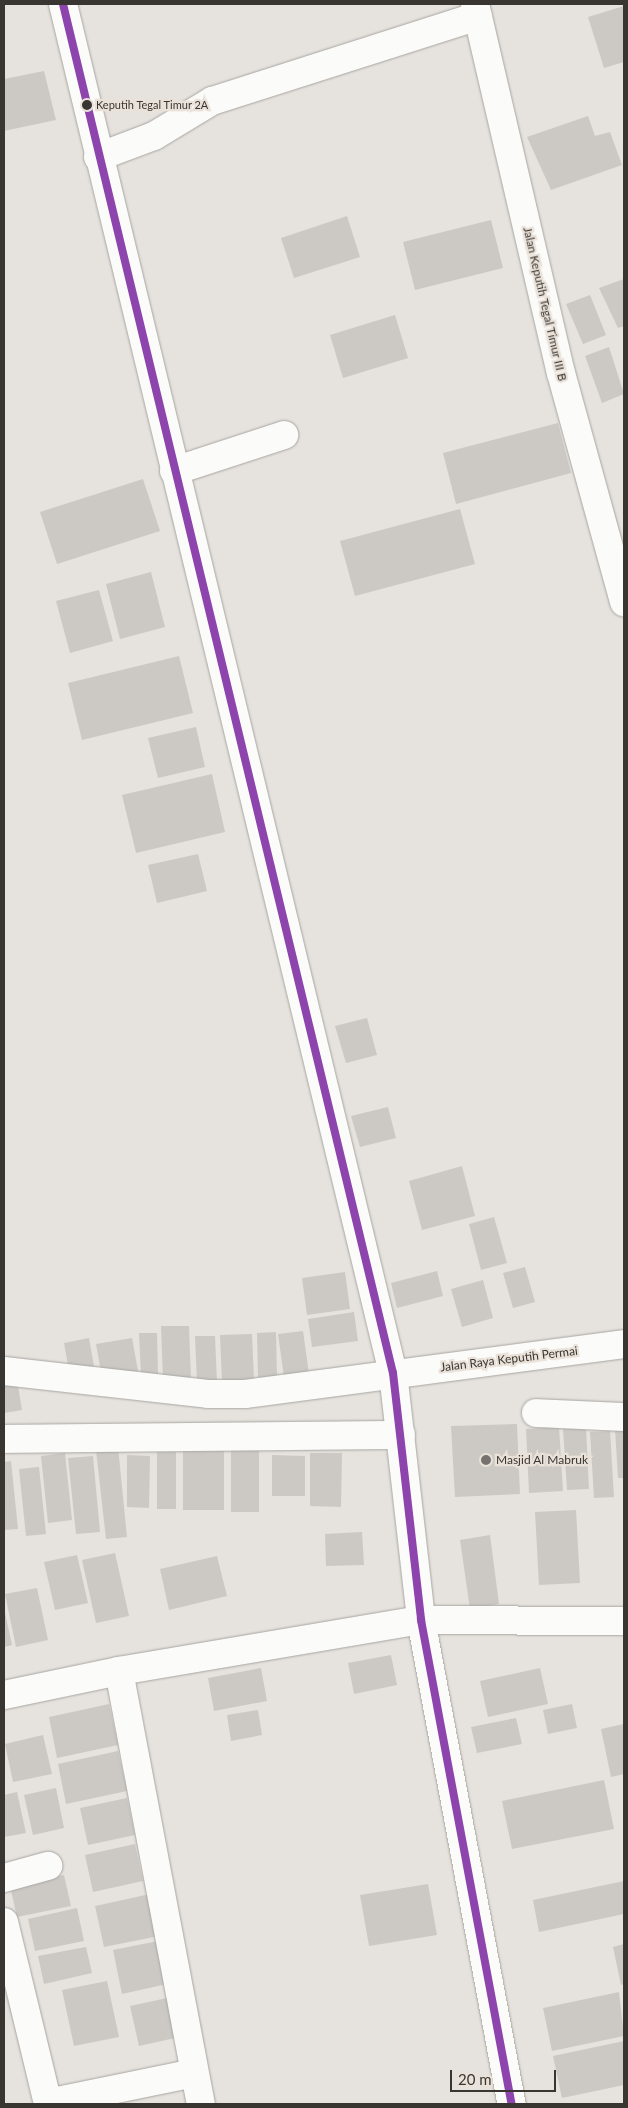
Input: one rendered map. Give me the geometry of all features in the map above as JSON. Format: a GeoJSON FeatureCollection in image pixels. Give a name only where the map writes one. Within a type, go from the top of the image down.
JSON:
{"type":"FeatureCollection","features":[{"type":"Feature","properties":{"kind":"street"},"geometry":{"type":"LineString","coordinates":[[63,4],[98,157],[393,1373],[421,1620],[512,2104]]}},
{"type":"Feature","properties":{"kind":"street"},"geometry":{"type":"LineString","coordinates":[[98,157],[154,136],[212,101],[477,10]]}},
{"type":"Feature","properties":{"kind":"street","name":"Jalan Keputih Tegal Timur III B"},"geometry":{"type":"LineString","coordinates":[[477,10],[561,373],[624,602]]}},
{"type":"Feature","properties":{"kind":"street"},"geometry":{"type":"LineString","coordinates":[[174,471],[284,435]]}},
{"type":"Feature","properties":{"kind":"street","name":"Jalan Raya Keputih Permai"},"geometry":{"type":"LineString","coordinates":[[4,1371],[208,1394],[281,1391],[393,1373],[624,1344]]}},
{"type":"Feature","properties":{"kind":"street"},"geometry":{"type":"LineString","coordinates":[[536,1413],[624,1418]]}},
{"type":"Feature","properties":{"kind":"street"},"geometry":{"type":"LineString","coordinates":[[4,1439],[401,1435]]}},
{"type":"Feature","properties":{"kind":"street"},"geometry":{"type":"LineString","coordinates":[[4,1695],[119,1671],[421,1620],[624,1621]]}},
{"type":"Feature","properties":{"kind":"street"},"geometry":{"type":"LineString","coordinates":[[119,1671],[201,2104]]}},
{"type":"Feature","properties":{"kind":"street"},"geometry":{"type":"LineString","coordinates":[[4,1878],[48,1866]]}},
{"type":"Feature","properties":{"kind":"street"},"geometry":{"type":"LineString","coordinates":[[4,1922],[48,2104],[194,2073]]}},
{"type":"Feature","properties":{"kind":"building"},"geometry":{"type":"Polygon","coordinates":[[[624,6],[624,62],[604,68],[588,17],[624,6]]]}},
{"type":"Feature","properties":{"kind":"building"},"geometry":{"type":"Polygon","coordinates":[[[44,71],[56,120],[4,131],[4,79],[44,71]]]}},
{"type":"Feature","properties":{"kind":"building"},"geometry":{"type":"Polygon","coordinates":[[[588,116],[595,136],[610,132],[622,165],[551,190],[527,137],[588,116]]]}},
{"type":"Feature","properties":{"kind":"building"},"geometry":{"type":"Polygon","coordinates":[[[347,216],[360,257],[294,278],[281,238],[347,216]]]}},
{"type":"Feature","properties":{"kind":"building"},"geometry":{"type":"Polygon","coordinates":[[[491,220],[503,268],[415,290],[403,242],[491,220]]]}},
{"type":"Feature","properties":{"kind":"building"},"geometry":{"type":"Polygon","coordinates":[[[624,279],[624,326],[618,328],[599,288],[624,279]]]}},
{"type":"Feature","properties":{"kind":"building"},"geometry":{"type":"Polygon","coordinates":[[[590,295],[606,335],[583,344],[566,304],[590,295]]]}},
{"type":"Feature","properties":{"kind":"building"},"geometry":{"type":"Polygon","coordinates":[[[395,315],[408,358],[343,378],[330,335],[395,315]]]}},
{"type":"Feature","properties":{"kind":"building"},"geometry":{"type":"Polygon","coordinates":[[[609,347],[624,394],[602,403],[585,356],[609,347]]]}},
{"type":"Feature","properties":{"kind":"building"},"geometry":{"type":"Polygon","coordinates":[[[558,423],[571,473],[456,504],[443,453],[558,423]]]}},
{"type":"Feature","properties":{"kind":"building"},"geometry":{"type":"Polygon","coordinates":[[[143,479],[160,531],[57,564],[40,512],[143,479]]]}},
{"type":"Feature","properties":{"kind":"building"},"geometry":{"type":"Polygon","coordinates":[[[460,509],[475,564],[355,596],[340,541],[460,509]]]}},
{"type":"Feature","properties":{"kind":"building"},"geometry":{"type":"Polygon","coordinates":[[[151,572],[165,627],[120,639],[106,584],[151,572]]]}},
{"type":"Feature","properties":{"kind":"building"},"geometry":{"type":"Polygon","coordinates":[[[99,590],[113,641],[70,653],[56,601],[99,590]]]}},
{"type":"Feature","properties":{"kind":"building"},"geometry":{"type":"Polygon","coordinates":[[[179,656],[193,713],[82,740],[68,683],[179,656]]]}},
{"type":"Feature","properties":{"kind":"building"},"geometry":{"type":"Polygon","coordinates":[[[196,727],[205,767],[158,778],[148,738],[196,727]]]}},
{"type":"Feature","properties":{"kind":"building"},"geometry":{"type":"Polygon","coordinates":[[[212,774],[225,832],[136,853],[122,795],[212,774]]]}},
{"type":"Feature","properties":{"kind":"building"},"geometry":{"type":"Polygon","coordinates":[[[198,854],[207,891],[157,903],[148,865],[198,854]]]}},
{"type":"Feature","properties":{"kind":"building"},"geometry":{"type":"Polygon","coordinates":[[[367,1018],[377,1055],[346,1063],[335,1026],[367,1018]]]}},
{"type":"Feature","properties":{"kind":"building"},"geometry":{"type":"Polygon","coordinates":[[[388,1107],[396,1138],[360,1147],[351,1116],[388,1107]]]}},
{"type":"Feature","properties":{"kind":"building"},"geometry":{"type":"Polygon","coordinates":[[[462,1166],[475,1216],[422,1230],[409,1181],[462,1166]]]}},
{"type":"Feature","properties":{"kind":"building"},"geometry":{"type":"Polygon","coordinates":[[[494,1217],[507,1263],[481,1270],[469,1224],[494,1217]]]}},
{"type":"Feature","properties":{"kind":"building"},"geometry":{"type":"Polygon","coordinates":[[[525,1267],[535,1302],[513,1308],[503,1273],[525,1267]]]}},
{"type":"Feature","properties":{"kind":"building"},"geometry":{"type":"Polygon","coordinates":[[[437,1271],[443,1296],[397,1308],[391,1283],[437,1271]]]}},
{"type":"Feature","properties":{"kind":"building"},"geometry":{"type":"Polygon","coordinates":[[[345,1272],[350,1309],[307,1315],[302,1278],[345,1272]]]}},
{"type":"Feature","properties":{"kind":"building"},"geometry":{"type":"Polygon","coordinates":[[[483,1280],[493,1318],[462,1327],[451,1289],[483,1280]]]}},
{"type":"Feature","properties":{"kind":"building"},"geometry":{"type":"Polygon","coordinates":[[[354,1312],[358,1341],[312,1347],[308,1319],[354,1312]]]}},
{"type":"Feature","properties":{"kind":"building"},"geometry":{"type":"Polygon","coordinates":[[[161,1326],[189,1326],[191,1379],[163,1379],[161,1326]]]}},
{"type":"Feature","properties":{"kind":"building"},"geometry":{"type":"Polygon","coordinates":[[[303,1331],[309,1374],[284,1377],[278,1334],[303,1331]]]}},
{"type":"Feature","properties":{"kind":"building"},"geometry":{"type":"Polygon","coordinates":[[[276,1332],[277,1376],[258,1377],[257,1333],[276,1332]]]}},
{"type":"Feature","properties":{"kind":"building"},"geometry":{"type":"Polygon","coordinates":[[[139,1333],[157,1333],[158,1374],[141,1375],[139,1333]]]}},
{"type":"Feature","properties":{"kind":"building"},"geometry":{"type":"Polygon","coordinates":[[[252,1334],[254,1381],[222,1382],[220,1335],[252,1334]]]}},
{"type":"Feature","properties":{"kind":"building"},"geometry":{"type":"Polygon","coordinates":[[[195,1336],[215,1336],[217,1383],[197,1383],[195,1336]]]}},
{"type":"Feature","properties":{"kind":"building"},"geometry":{"type":"Polygon","coordinates":[[[89,1338],[95,1372],[70,1376],[64,1343],[89,1338]]]}},
{"type":"Feature","properties":{"kind":"building"},"geometry":{"type":"Polygon","coordinates":[[[132,1338],[138,1371],[102,1377],[96,1344],[132,1338]]]}},
{"type":"Feature","properties":{"kind":"building"},"geometry":{"type":"Polygon","coordinates":[[[17,1380],[22,1410],[4,1413],[4,1382],[17,1380]]]}},
{"type":"Feature","properties":{"kind":"building","name":"Masjid Al Mabruk"},"geometry":{"type":"Polygon","coordinates":[[[517,1424],[520,1494],[455,1497],[451,1426],[517,1424]]]}},
{"type":"Feature","properties":{"kind":"building"},"geometry":{"type":"Polygon","coordinates":[[[559,1427],[563,1491],[529,1493],[526,1429],[559,1427]]]}},
{"type":"Feature","properties":{"kind":"building"},"geometry":{"type":"Polygon","coordinates":[[[586,1428],[589,1489],[567,1490],[563,1429],[586,1428]]]}},
{"type":"Feature","properties":{"kind":"building"},"geometry":{"type":"Polygon","coordinates":[[[615,1428],[624,1428],[624,1478],[618,1478],[615,1428]]]}},
{"type":"Feature","properties":{"kind":"building"},"geometry":{"type":"Polygon","coordinates":[[[610,1431],[614,1497],[594,1498],[590,1432],[610,1431]]]}},
{"type":"Feature","properties":{"kind":"building"},"geometry":{"type":"Polygon","coordinates":[[[231,1446],[259,1446],[259,1512],[231,1512],[231,1446]]]}},
{"type":"Feature","properties":{"kind":"building"},"geometry":{"type":"Polygon","coordinates":[[[118,1447],[127,1537],[106,1539],[96,1450],[118,1447]]]}},
{"type":"Feature","properties":{"kind":"building"},"geometry":{"type":"Polygon","coordinates":[[[183,1447],[224,1447],[224,1510],[183,1510],[183,1447]]]}},
{"type":"Feature","properties":{"kind":"building"},"geometry":{"type":"Polygon","coordinates":[[[157,1452],[176,1452],[176,1509],[157,1509],[157,1452]]]}},
{"type":"Feature","properties":{"kind":"building"},"geometry":{"type":"Polygon","coordinates":[[[65,1453],[72,1520],[48,1523],[41,1456],[65,1453]]]}},
{"type":"Feature","properties":{"kind":"building"},"geometry":{"type":"Polygon","coordinates":[[[310,1453],[342,1453],[341,1507],[310,1506],[310,1453]]]}},
{"type":"Feature","properties":{"kind":"building"},"geometry":{"type":"Polygon","coordinates":[[[127,1455],[150,1456],[149,1508],[127,1507],[127,1455]]]}},
{"type":"Feature","properties":{"kind":"building"},"geometry":{"type":"Polygon","coordinates":[[[272,1455],[305,1456],[305,1496],[272,1496],[272,1455]]]}},
{"type":"Feature","properties":{"kind":"building"},"geometry":{"type":"Polygon","coordinates":[[[93,1456],[100,1532],[76,1534],[68,1458],[93,1456]]]}},
{"type":"Feature","properties":{"kind":"building"},"geometry":{"type":"Polygon","coordinates":[[[11,1461],[18,1529],[4,1530],[4,1462],[11,1461]]]}},
{"type":"Feature","properties":{"kind":"building"},"geometry":{"type":"Polygon","coordinates":[[[39,1467],[46,1534],[26,1536],[19,1469],[39,1467]]]}},
{"type":"Feature","properties":{"kind":"building"},"geometry":{"type":"Polygon","coordinates":[[[576,1510],[580,1583],[539,1585],[535,1512],[576,1510]]]}},
{"type":"Feature","properties":{"kind":"building"},"geometry":{"type":"Polygon","coordinates":[[[362,1532],[364,1565],[326,1566],[325,1534],[362,1532]]]}},
{"type":"Feature","properties":{"kind":"building"},"geometry":{"type":"Polygon","coordinates":[[[490,1535],[499,1604],[470,1609],[460,1540],[490,1535]]]}},
{"type":"Feature","properties":{"kind":"building"},"geometry":{"type":"Polygon","coordinates":[[[115,1553],[129,1616],[96,1623],[82,1560],[115,1553]]]}},
{"type":"Feature","properties":{"kind":"building"},"geometry":{"type":"Polygon","coordinates":[[[77,1555],[88,1603],[55,1610],[44,1562],[77,1555]]]}},
{"type":"Feature","properties":{"kind":"building"},"geometry":{"type":"Polygon","coordinates":[[[217,1556],[227,1596],[169,1610],[160,1569],[217,1556]]]}},
{"type":"Feature","properties":{"kind":"building"},"geometry":{"type":"Polygon","coordinates":[[[37,1588],[48,1640],[16,1647],[5,1594],[37,1588]]]}},
{"type":"Feature","properties":{"kind":"building"},"geometry":{"type":"Polygon","coordinates":[[[4,1608],[12,1645],[4,1647],[4,1608]]]}},
{"type":"Feature","properties":{"kind":"building"},"geometry":{"type":"Polygon","coordinates":[[[391,1655],[397,1685],[354,1694],[348,1663],[391,1655]]]}},
{"type":"Feature","properties":{"kind":"building"},"geometry":{"type":"Polygon","coordinates":[[[261,1668],[267,1701],[214,1711],[208,1678],[261,1668]]]}},
{"type":"Feature","properties":{"kind":"building"},"geometry":{"type":"Polygon","coordinates":[[[540,1668],[548,1704],[488,1717],[480,1681],[540,1668]]]}},
{"type":"Feature","properties":{"kind":"building"},"geometry":{"type":"Polygon","coordinates":[[[109,1704],[118,1745],[57,1758],[49,1717],[109,1704]]]}},
{"type":"Feature","properties":{"kind":"building"},"geometry":{"type":"Polygon","coordinates":[[[572,1704],[577,1728],[548,1734],[543,1710],[572,1704]]]}},
{"type":"Feature","properties":{"kind":"building"},"geometry":{"type":"Polygon","coordinates":[[[258,1710],[262,1735],[231,1741],[227,1715],[258,1710]]]}},
{"type":"Feature","properties":{"kind":"building"},"geometry":{"type":"Polygon","coordinates":[[[516,1718],[522,1744],[477,1753],[471,1727],[516,1718]]]}},
{"type":"Feature","properties":{"kind":"building"},"geometry":{"type":"Polygon","coordinates":[[[624,1724],[624,1774],[611,1777],[601,1729],[624,1724]]]}},
{"type":"Feature","properties":{"kind":"building"},"geometry":{"type":"Polygon","coordinates":[[[43,1735],[52,1774],[13,1782],[5,1744],[43,1735]]]}},
{"type":"Feature","properties":{"kind":"building"},"geometry":{"type":"Polygon","coordinates":[[[118,1751],[127,1791],[66,1804],[58,1764],[118,1751]]]}},
{"type":"Feature","properties":{"kind":"building"},"geometry":{"type":"Polygon","coordinates":[[[604,1780],[614,1829],[512,1849],[502,1801],[604,1780]]]}},
{"type":"Feature","properties":{"kind":"building"},"geometry":{"type":"Polygon","coordinates":[[[56,1788],[64,1828],[33,1835],[24,1795],[56,1788]]]}},
{"type":"Feature","properties":{"kind":"building"},"geometry":{"type":"Polygon","coordinates":[[[17,1792],[26,1833],[4,1837],[4,1795],[17,1792]]]}},
{"type":"Feature","properties":{"kind":"building"},"geometry":{"type":"Polygon","coordinates":[[[127,1798],[135,1835],[88,1845],[80,1808],[127,1798]]]}},
{"type":"Feature","properties":{"kind":"building"},"geometry":{"type":"Polygon","coordinates":[[[135,1844],[143,1881],[93,1892],[85,1855],[135,1844]]]}},
{"type":"Feature","properties":{"kind":"building"},"geometry":{"type":"Polygon","coordinates":[[[64,1875],[71,1906],[17,1917],[10,1886],[64,1875]]]}},
{"type":"Feature","properties":{"kind":"building"},"geometry":{"type":"Polygon","coordinates":[[[624,1881],[624,1914],[539,1932],[533,1900],[624,1881]]]}},
{"type":"Feature","properties":{"kind":"building"},"geometry":{"type":"Polygon","coordinates":[[[428,1884],[437,1935],[369,1946],[360,1895],[428,1884]]]}},
{"type":"Feature","properties":{"kind":"building"},"geometry":{"type":"Polygon","coordinates":[[[150,1894],[159,1936],[104,1947],[95,1906],[150,1894]]]}},
{"type":"Feature","properties":{"kind":"building"},"geometry":{"type":"Polygon","coordinates":[[[77,1908],[84,1941],[35,1951],[28,1919],[77,1908]]]}},
{"type":"Feature","properties":{"kind":"building"},"geometry":{"type":"Polygon","coordinates":[[[158,1941],[167,1984],[122,1994],[113,1950],[158,1941]]]}},
{"type":"Feature","properties":{"kind":"building"},"geometry":{"type":"Polygon","coordinates":[[[624,1944],[624,1984],[621,1985],[613,1947],[624,1944]]]}},
{"type":"Feature","properties":{"kind":"building"},"geometry":{"type":"Polygon","coordinates":[[[86,1947],[92,1973],[44,1984],[38,1956],[86,1947]]]}},
{"type":"Feature","properties":{"kind":"building"},"geometry":{"type":"Polygon","coordinates":[[[107,1981],[119,2037],[74,2046],[62,1990],[107,1981]]]}},
{"type":"Feature","properties":{"kind":"building"},"geometry":{"type":"Polygon","coordinates":[[[619,1992],[624,2036],[552,2051],[543,2008],[619,1992]]]}},
{"type":"Feature","properties":{"kind":"building"},"geometry":{"type":"Polygon","coordinates":[[[167,1998],[175,2038],[139,2046],[130,2006],[167,1998]]]}},
{"type":"Feature","properties":{"kind":"building"},"geometry":{"type":"Polygon","coordinates":[[[624,2041],[624,2085],[562,2098],[553,2056],[624,2041]]]}},
{"type":"Feature","properties":{"kind":"transit line"},"geometry":{"type":"LineString","coordinates":[[63,4],[393,1373],[421,1620],[512,2104]]}},
{"type":"Feature","properties":{"kind":"place","name":"Keputih Tegal Timur 2A"},"geometry":{"type":"Point","coordinates":[87,105]}},
{"type":"Feature","properties":{"kind":"place","name":"Masjid Al Mabruk"},"geometry":{"type":"Point","coordinates":[486,1460]}}]}
